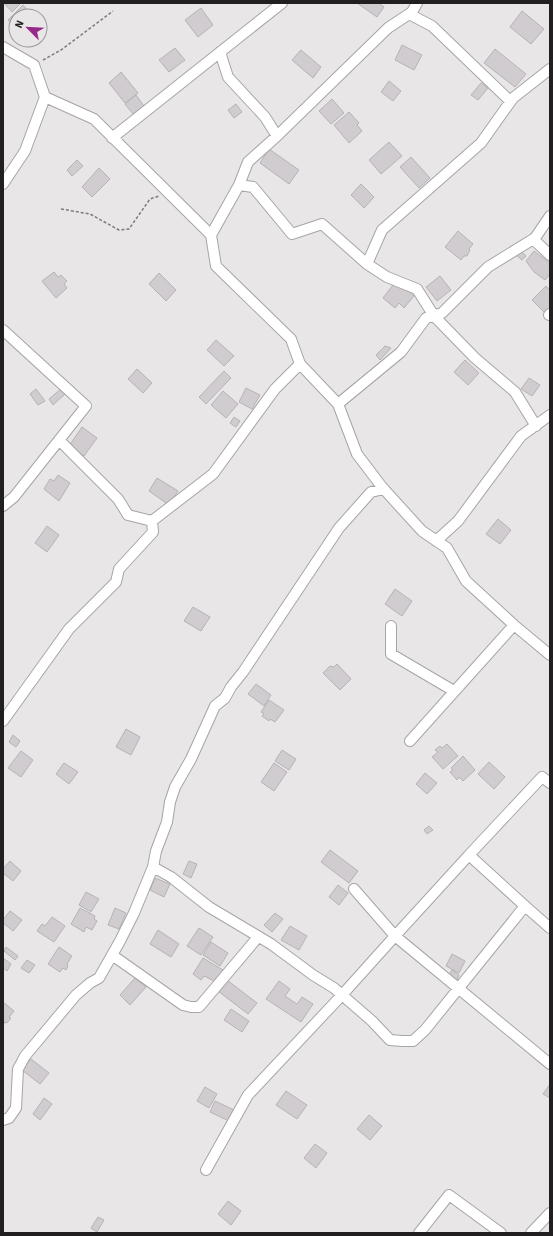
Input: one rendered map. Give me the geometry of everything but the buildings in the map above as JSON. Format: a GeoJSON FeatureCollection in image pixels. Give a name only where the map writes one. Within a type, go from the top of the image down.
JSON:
{"type":"FeatureCollection","features":[{"type":"Feature","properties":{"kind":"street"},"geometry":{"type":"LineString","coordinates":[[112,138],[282,3]]}},
{"type":"Feature","properties":{"kind":"street"},"geometry":{"type":"LineString","coordinates":[[211,235],[239,185],[248,162],[278,136],[388,28],[412,12],[417,3]]}},
{"type":"Feature","properties":{"kind":"street"},"geometry":{"type":"LineString","coordinates":[[409,14],[432,26],[510,101]]}},
{"type":"Feature","properties":{"kind":"street"},"geometry":{"type":"LineString","coordinates":[[3,47],[34,65],[44,97],[25,151],[3,184]]}},
{"type":"Feature","properties":{"kind":"street"},"geometry":{"type":"LineString","coordinates":[[220,52],[228,77],[265,117],[278,136]]}},
{"type":"Feature","properties":{"kind":"street"},"geometry":{"type":"LineString","coordinates":[[367,264],[382,230],[481,143],[510,101],[550,68]]}},
{"type":"Feature","properties":{"kind":"street"},"geometry":{"type":"LineString","coordinates":[[44,97],[94,119],[211,235],[216,266],[290,338],[300,364],[338,404],[357,454],[384,489],[422,531],[447,548],[466,581],[514,625],[550,655]]}},
{"type":"Feature","properties":{"kind":"street"},"geometry":{"type":"LineString","coordinates":[[239,185],[253,188],[292,234],[322,224],[367,264],[387,277],[417,289],[434,316],[475,358],[515,392],[536,426]]}},
{"type":"Feature","properties":{"kind":"street"},"geometry":{"type":"LineString","coordinates":[[338,404],[401,352],[426,318],[442,313],[488,267],[533,239],[550,216]]}},
{"type":"Feature","properties":{"kind":"street"},"geometry":{"type":"LineString","coordinates":[[533,239],[550,255]]}},
{"type":"Feature","properties":{"kind":"street"},"geometry":{"type":"LineString","coordinates":[[3,330],[7,340],[86,406],[14,497],[3,506]]}},
{"type":"Feature","properties":{"kind":"street"},"geometry":{"type":"LineString","coordinates":[[59,440],[118,499],[128,515],[152,520],[213,474],[275,389],[300,364]]}},
{"type":"Feature","properties":{"kind":"street"},"geometry":{"type":"LineString","coordinates":[[436,541],[458,521],[521,436],[550,415]]}},
{"type":"Feature","properties":{"kind":"street"},"geometry":{"type":"LineString","coordinates":[[3,1120],[9,1118],[16,1108],[18,1069],[25,1056],[76,995],[90,983],[99,978],[134,913],[153,867],[156,851],[167,822],[170,802],[175,787],[192,759],[214,706],[225,698],[339,528],[371,492],[384,489]]}},
{"type":"Feature","properties":{"kind":"street"},"geometry":{"type":"LineString","coordinates":[[3,721],[69,629],[116,582],[119,569],[153,532],[152,520]]}},
{"type":"Feature","properties":{"kind":"street"},"geometry":{"type":"LineString","coordinates":[[410,741],[514,625]]}},
{"type":"Feature","properties":{"kind":"street"},"geometry":{"type":"LineString","coordinates":[[392,626],[391,654],[454,691]]}},
{"type":"Feature","properties":{"kind":"street"},"geometry":{"type":"LineString","coordinates":[[206,1170],[248,1095],[542,777],[550,784]]}},
{"type":"Feature","properties":{"kind":"street"},"geometry":{"type":"LineString","coordinates":[[469,855],[550,928]]}},
{"type":"Feature","properties":{"kind":"street"},"geometry":{"type":"LineString","coordinates":[[153,867],[171,877],[209,906],[258,937],[342,995],[372,1021],[390,1040],[413,1041],[425,1030],[525,906]]}},
{"type":"Feature","properties":{"kind":"street"},"geometry":{"type":"LineString","coordinates":[[354,889],[395,936],[550,1064]]}},
{"type":"Feature","properties":{"kind":"street"},"geometry":{"type":"LineString","coordinates":[[112,955],[183,1005],[199,1007],[258,937]]}},
{"type":"Feature","properties":{"kind":"street"},"geometry":{"type":"LineString","coordinates":[[419,1233],[449,1195],[501,1233]]}},
{"type":"Feature","properties":{"kind":"street"},"geometry":{"type":"LineString","coordinates":[[531,1233],[550,1213]]}},
{"type":"Feature","properties":{"kind":"path"},"geometry":{"type":"LineString","coordinates":[[34,65],[61,50],[114,11]]}},
{"type":"Feature","properties":{"kind":"path"},"geometry":{"type":"LineString","coordinates":[[61,209],[90,214],[119,230],[129,229],[150,198],[168,193]]}}]}
